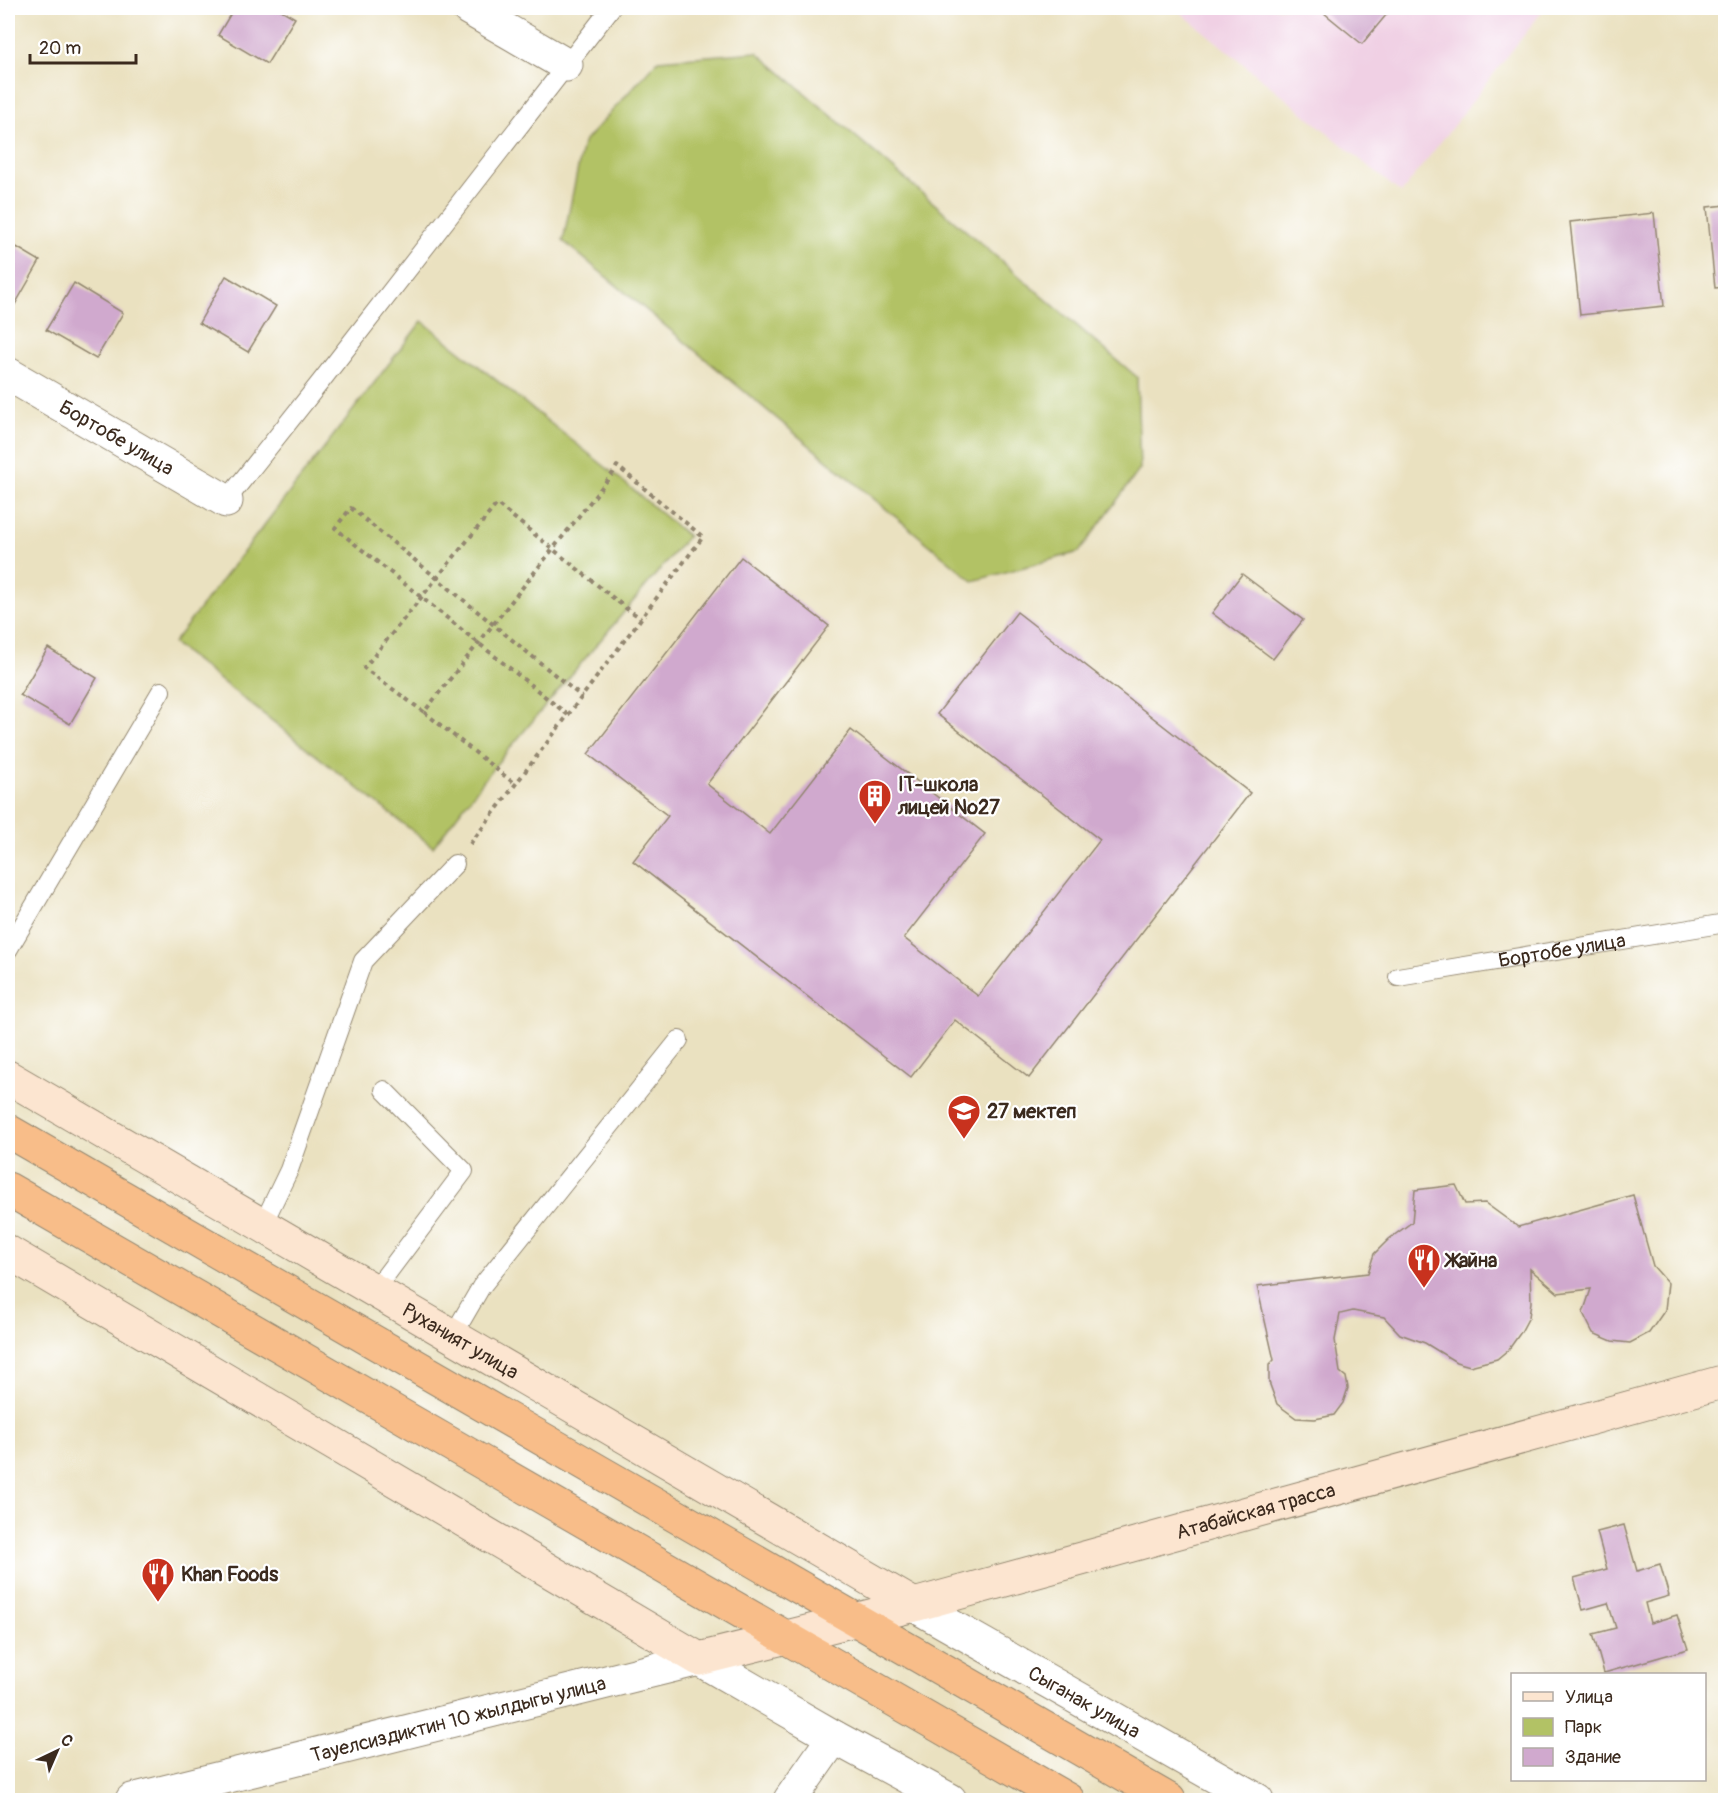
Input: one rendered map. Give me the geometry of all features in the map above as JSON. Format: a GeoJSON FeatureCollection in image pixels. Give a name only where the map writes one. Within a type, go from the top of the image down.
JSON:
{"type":"FeatureCollection","features":[{"type":"Feature","properties":{"kind":"highway"},"geometry":{"type":"LineString","coordinates":[[8,1131],[1169,1800]]}},
{"type":"Feature","properties":{"kind":"highway"},"geometry":{"type":"LineString","coordinates":[[8,1189],[1068,1800]]}},
{"type":"Feature","properties":{"kind":"main road","name":"Руханият улица"},"geometry":{"type":"LineString","coordinates":[[8,1077],[914,1605]]}},
{"type":"Feature","properties":{"kind":"main road"},"geometry":{"type":"LineString","coordinates":[[8,1252],[699,1659]]}},
{"type":"Feature","properties":{"kind":"main road","name":"Атабайская трасса"},"geometry":{"type":"LineString","coordinates":[[785,1638],[914,1605],[1725,1382]]}},
{"type":"Feature","properties":{"kind":"main road","name":"Тауелсиздиктин 10 жылдыгы улица"},"geometry":{"type":"LineString","coordinates":[[699,1659],[785,1638]]}},
{"type":"Feature","properties":{"kind":"street"},"geometry":{"type":"LineString","coordinates":[[468,8],[566,65]]}},
{"type":"Feature","properties":{"kind":"street","name":"Бортобе улица"},"geometry":{"type":"LineString","coordinates":[[8,374],[226,501]]}},
{"type":"Feature","properties":{"kind":"street","name":"Сыганак улица"},"geometry":{"type":"LineString","coordinates":[[914,1605],[1257,1800]]}},
{"type":"Feature","properties":{"kind":"street"},"geometry":{"type":"LineString","coordinates":[[699,1659],[834,1737],[950,1800]]}},
{"type":"Feature","properties":{"kind":"street","name":"Тауелсиздиктин 10 жылдыгы улица"},"geometry":{"type":"LineString","coordinates":[[132,1800],[699,1659]]}},
{"type":"Feature","properties":{"kind":"street"},"geometry":{"type":"LineString","coordinates":[[790,1800],[834,1737]]}},
{"type":"Feature","properties":{"kind":"lane"},"geometry":{"type":"LineString","coordinates":[[226,501],[611,8]]}},
{"type":"Feature","properties":{"kind":"lane"},"geometry":{"type":"LineString","coordinates":[[8,950],[161,691]]}},
{"type":"Feature","properties":{"kind":"lane"},"geometry":{"type":"LineString","coordinates":[[262,1226],[289,1170],[363,961],[455,864]]}},
{"type":"Feature","properties":{"kind":"lane","name":"Бортобе улица"},"geometry":{"type":"LineString","coordinates":[[1398,977],[1725,923]]}},
{"type":"Feature","properties":{"kind":"lane"},"geometry":{"type":"LineString","coordinates":[[452,1337],[481,1287],[679,1040]]}},
{"type":"Feature","properties":{"kind":"lane"},"geometry":{"type":"LineString","coordinates":[[374,1291],[464,1171],[384,1090]]}},
{"type":"Feature","properties":{"kind":"path"},"geometry":{"type":"LineString","coordinates":[[424,712],[617,466],[703,537],[455,864]]}},
{"type":"Feature","properties":{"kind":"path"},"geometry":{"type":"LineString","coordinates":[[515,784],[364,668],[497,504],[641,618]]}},
{"type":"Feature","properties":{"kind":"path"},"geometry":{"type":"LineString","coordinates":[[568,715],[335,528],[351,508],[582,697]]}},
{"type":"Feature","properties":{"kind":"shaded area"},"geometry":{"type":"Polygon","coordinates":[[[1175,8],[1545,8],[1401,193],[1175,8]]]}},
{"type":"Feature","properties":{"kind":"green space"},"geometry":{"type":"Polygon","coordinates":[[[757,52],[1137,377],[1140,469],[1079,552],[973,581],[563,241],[583,143],[658,60],[757,52]]]}},
{"type":"Feature","properties":{"kind":"green space"},"geometry":{"type":"Polygon","coordinates":[[[422,321],[613,473],[688,536],[494,767],[433,847],[173,643],[422,321]]]}},
{"type":"Feature","properties":{"kind":"building"},"geometry":{"type":"Polygon","coordinates":[[[234,8],[278,8],[295,18],[267,64],[218,35],[234,8]]]}},
{"type":"Feature","properties":{"kind":"building"},"geometry":{"type":"Polygon","coordinates":[[[1318,8],[1392,8],[1362,44],[1318,8]]]}},
{"type":"Feature","properties":{"kind":"building"},"geometry":{"type":"Polygon","coordinates":[[[1726,205],[1726,287],[1715,288],[1707,207],[1726,205]]]}},
{"type":"Feature","properties":{"kind":"building"},"geometry":{"type":"Polygon","coordinates":[[[1654,213],[1664,306],[1580,315],[1570,222],[1654,213]]]}},
{"type":"Feature","properties":{"kind":"building"},"geometry":{"type":"Polygon","coordinates":[[[8,242],[40,261],[13,308],[8,305],[8,242]]]}},
{"type":"Feature","properties":{"kind":"building"},"geometry":{"type":"Polygon","coordinates":[[[226,276],[276,306],[248,352],[199,323],[226,276]]]}},
{"type":"Feature","properties":{"kind":"building"},"geometry":{"type":"Polygon","coordinates":[[[74,283],[123,313],[96,359],[46,330],[74,283]]]}},
{"type":"Feature","properties":{"kind":"building","name":"IT-школа лицей №27"},"geometry":{"type":"Polygon","coordinates":[[[741,557],[829,626],[707,784],[770,834],[851,730],[985,834],[904,938],[978,996],[1100,840],[937,714],[1017,612],[1250,793],[1029,1078],[955,1020],[911,1077],[633,861],[668,816],[588,754],[741,557]]]}},
{"type":"Feature","properties":{"kind":"building"},"geometry":{"type":"Polygon","coordinates":[[[1242,574],[1303,620],[1273,659],[1212,613],[1242,574]]]}},
{"type":"Feature","properties":{"kind":"building"},"geometry":{"type":"Polygon","coordinates":[[[48,648],[97,678],[70,724],[20,695],[48,648]]]}},
{"type":"Feature","properties":{"kind":"building"},"geometry":{"type":"Polygon","coordinates":[[[1456,1185],[1465,1204],[1485,1203],[1518,1227],[1633,1195],[1653,1266],[1668,1283],[1665,1310],[1649,1333],[1630,1343],[1612,1341],[1593,1333],[1583,1313],[1591,1289],[1558,1293],[1530,1269],[1529,1317],[1521,1332],[1509,1349],[1497,1359],[1470,1366],[1456,1362],[1425,1343],[1400,1334],[1384,1317],[1353,1311],[1340,1314],[1335,1340],[1340,1372],[1346,1377],[1348,1388],[1343,1403],[1334,1415],[1315,1419],[1296,1418],[1277,1404],[1269,1382],[1269,1365],[1274,1360],[1257,1286],[1368,1273],[1374,1254],[1389,1239],[1412,1222],[1415,1190],[1456,1185]]]}},
{"type":"Feature","properties":{"kind":"building"},"geometry":{"type":"Polygon","coordinates":[[[1624,1525],[1637,1571],[1660,1564],[1669,1596],[1645,1603],[1650,1623],[1677,1615],[1688,1649],[1604,1673],[1593,1634],[1616,1628],[1608,1603],[1583,1610],[1574,1578],[1607,1569],[1597,1532],[1624,1525]]]}},
{"type":"Feature","properties":{"kind":"place","name":"IT-школа лицей №27"},"geometry":{"type":"Point","coordinates":[875,825]}},
{"type":"Feature","properties":{"kind":"place","name":"27 мектеп"},"geometry":{"type":"Point","coordinates":[964,1140]}},
{"type":"Feature","properties":{"kind":"place","name":"Жайна"},"geometry":{"type":"Point","coordinates":[1424,1289]}},
{"type":"Feature","properties":{"kind":"place","name":"Khan Foods"},"geometry":{"type":"Point","coordinates":[158,1603]}}]}
